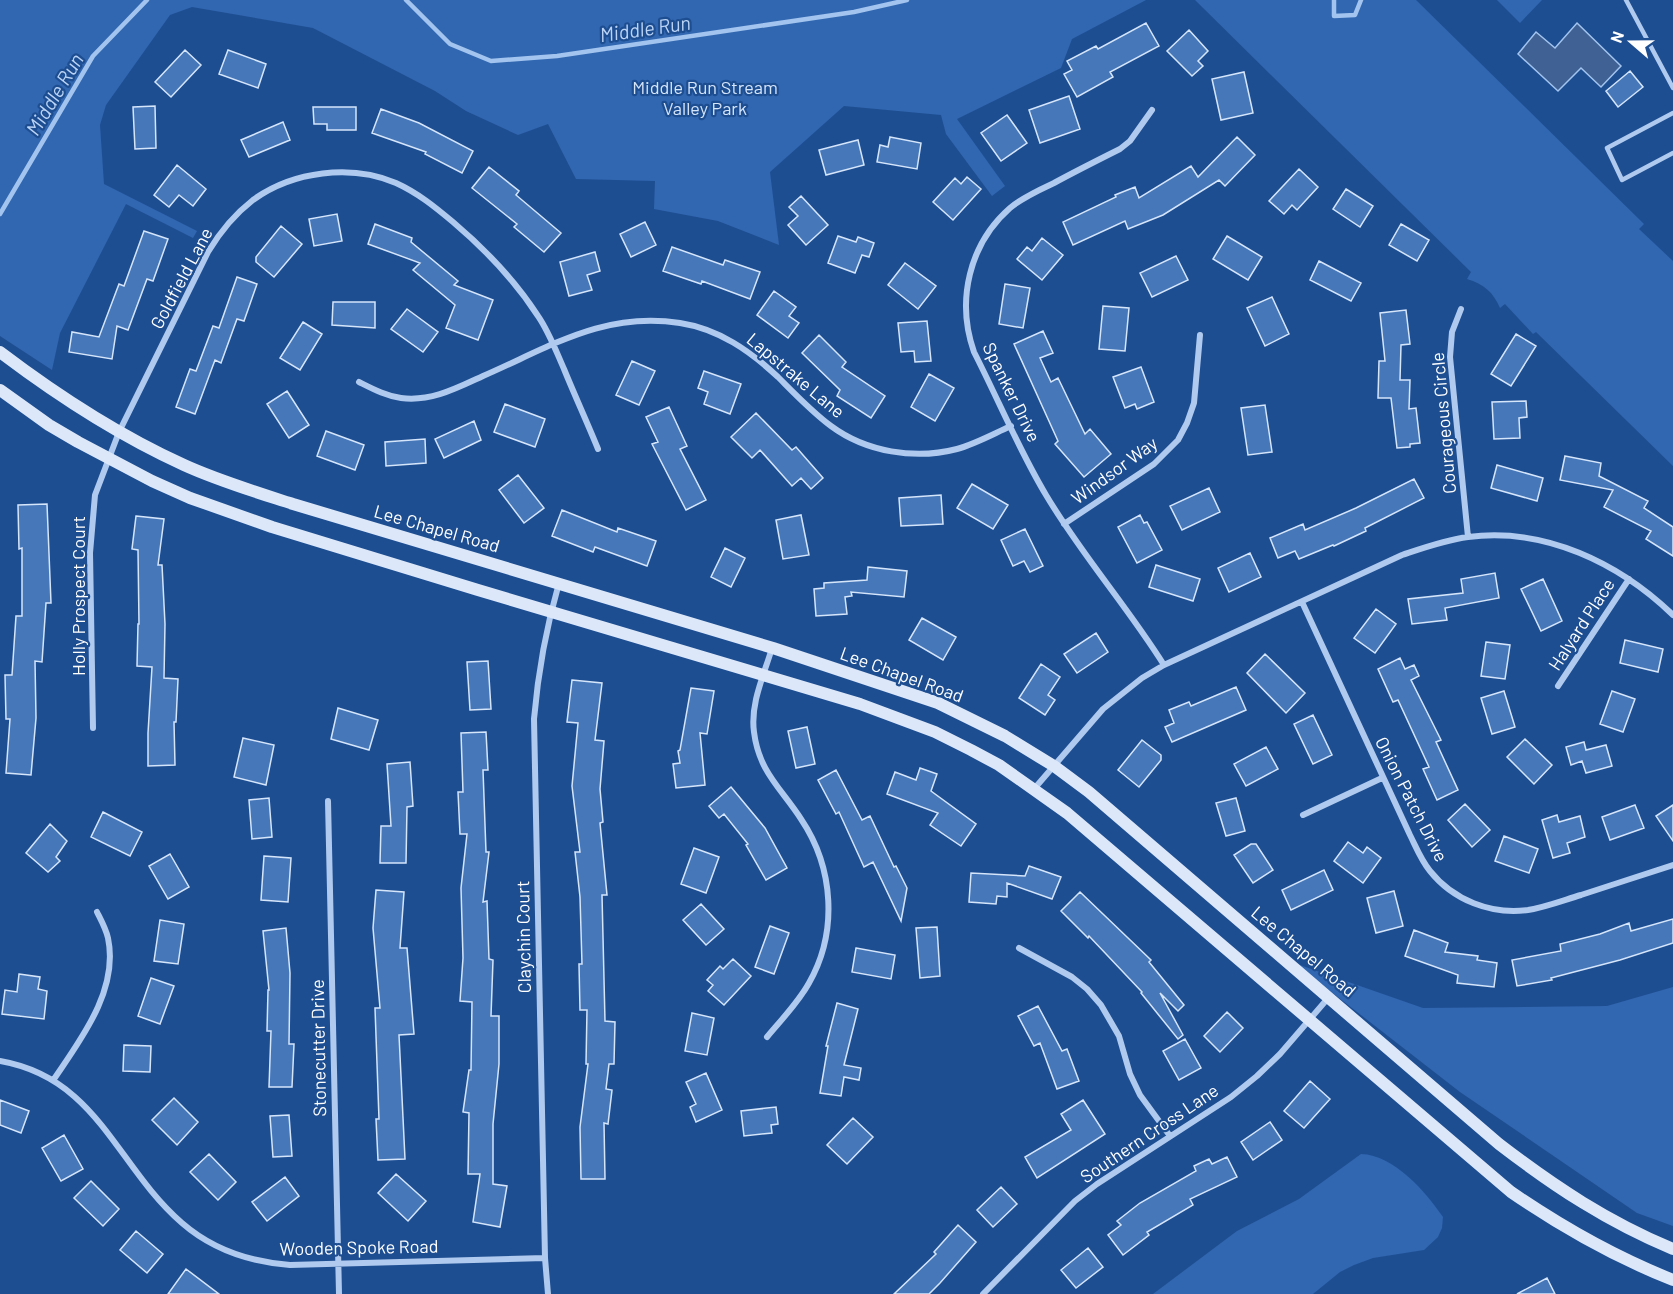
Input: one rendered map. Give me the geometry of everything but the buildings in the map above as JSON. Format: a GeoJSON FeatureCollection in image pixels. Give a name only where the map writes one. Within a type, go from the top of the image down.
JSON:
{"type":"FeatureCollection","features":[{"type":"Feature","properties":{"kind":"main road","name":"Lee Chapel Road"},"geometry":{"type":"LineString","coordinates":[[0,352],[65,399],[119,432],[184,465],[223,481],[773,648],[938,703],[1005,736],[1054,766],[1089,792],[1499,1144],[1551,1184],[1617,1224],[1673,1249]]}},
{"type":"Feature","properties":{"kind":"main road"},"geometry":{"type":"LineString","coordinates":[[0,390],[49,425],[152,482],[226,511],[550,612],[860,704],[935,732],[999,765],[1067,813],[1511,1192],[1581,1237],[1673,1280]]}},
{"type":"Feature","properties":{"kind":"street","name":"Spanker Drive"},"geometry":{"type":"LineString","coordinates":[[1152,110],[1130,141],[1120,149],[1029,196],[1011,208],[994,224],[977,254],[967,282],[965,300],[968,329],[974,352],[1045,494],[1164,665]]}},
{"type":"Feature","properties":{"kind":"street","name":"Goldfield Lane"},"geometry":{"type":"LineString","coordinates":[[119,432],[217,238],[254,200],[281,185],[307,176],[345,172],[380,178],[413,192],[430,203],[480,245],[511,278],[539,317],[598,449]]}},
{"type":"Feature","properties":{"kind":"street","name":"Courageous Circle"},"geometry":{"type":"LineString","coordinates":[[1461,309],[1452,332],[1450,357],[1468,537]]}},
{"type":"Feature","properties":{"kind":"street","name":"Lapstrake Lane"},"geometry":{"type":"LineString","coordinates":[[359,382],[389,396],[403,399],[435,396],[600,326],[634,320],[653,320],[698,327],[731,341],[751,354],[833,428],[875,448],[898,453],[926,454],[957,448],[1011,426]]}},
{"type":"Feature","properties":{"kind":"street","name":"Windsor Way"},"geometry":{"type":"LineString","coordinates":[[1064,524],[1154,464],[1178,440],[1194,403],[1200,335]]}},
{"type":"Feature","properties":{"kind":"street","name":"Holly Prospect Court"},"geometry":{"type":"LineString","coordinates":[[93,728],[90,553],[95,495],[119,432]]}},
{"type":"Feature","properties":{"kind":"street"},"geometry":{"type":"LineString","coordinates":[[1034,789],[1103,709],[1128,688],[1164,665],[1402,555],[1438,543],[1468,537],[1518,537],[1561,546],[1599,561],[1629,579],[1673,615]]}},
{"type":"Feature","properties":{"kind":"street","name":"Halyard Place"},"geometry":{"type":"LineString","coordinates":[[1558,686],[1629,579]]}},
{"type":"Feature","properties":{"kind":"street","name":"Claychin Court"},"geometry":{"type":"LineString","coordinates":[[548,1294],[544,1258],[534,719],[537,679],[550,612],[559,582]]}},
{"type":"Feature","properties":{"kind":"street","name":"Onion Patch Drive"},"geometry":{"type":"LineString","coordinates":[[1302,602],[1422,860],[1446,887],[1464,899],[1482,906],[1503,910],[1535,908],[1673,865]]}},
{"type":"Feature","properties":{"kind":"street"},"geometry":{"type":"LineString","coordinates":[[767,1037],[802,995],[817,969],[827,933],[829,895],[819,852],[807,827],[769,777],[757,750],[753,715],[773,648]]}},
{"type":"Feature","properties":{"kind":"street"},"geometry":{"type":"LineString","coordinates":[[1303,815],[1382,778]]}},
{"type":"Feature","properties":{"kind":"street","name":"Stonecutter Drive"},"geometry":{"type":"LineString","coordinates":[[328,801],[339,1294]]}},
{"type":"Feature","properties":{"kind":"street"},"geometry":{"type":"LineString","coordinates":[[54,1079],[88,1027],[98,1008],[105,984],[110,961],[108,937],[97,912]]}},
{"type":"Feature","properties":{"kind":"street"},"geometry":{"type":"LineString","coordinates":[[1019,948],[1072,977],[1101,1005],[1119,1036],[1130,1074],[1140,1095],[1170,1136]]}},
{"type":"Feature","properties":{"kind":"street","name":"Southern Cross Lane"},"geometry":{"type":"LineString","coordinates":[[983,1294],[1075,1201],[1257,1076],[1280,1054],[1329,996]]}},
{"type":"Feature","properties":{"kind":"street","name":"Wooden Spoke Road"},"geometry":{"type":"LineString","coordinates":[[0,1061],[23,1066],[54,1079],[90,1110],[160,1201],[183,1224],[226,1251],[249,1259],[290,1264],[544,1258]]}},
{"type":"Feature","properties":{"kind":"lane"},"geometry":{"type":"LineString","coordinates":[[1626,0],[1673,88]]}},
{"type":"Feature","properties":{"kind":"lane"},"geometry":{"type":"LineString","coordinates":[[1673,113],[1607,148],[1622,180],[1673,153]]}},
{"type":"Feature","properties":{"kind":"green space","name":"Middle Run Stream Valley Park"},"geometry":{"type":"Polygon","coordinates":[[[0,0],[1146,0],[1072,39],[1061,68],[957,119],[1005,186],[992,196],[946,134],[941,115],[844,106],[770,172],[779,245],[718,221],[654,209],[655,181],[576,179],[548,124],[518,135],[466,111],[435,91],[313,28],[192,7],[170,15],[106,105],[100,125],[104,184],[197,231],[193,238],[126,204],[60,333],[52,370],[0,336],[0,0]]]}},
{"type":"Feature","properties":{"kind":"green space"},"geometry":{"type":"Polygon","coordinates":[[[1195,0],[1416,0],[1644,224],[1639,229],[1673,261],[1673,466],[1536,332],[1533,334],[1505,304],[1500,308],[1491,293],[1483,286],[1467,279],[1471,272],[1195,0]]]}},
{"type":"Feature","properties":{"kind":"green space"},"geometry":{"type":"Polygon","coordinates":[[[1497,0],[1542,0],[1520,23],[1497,0]]]}},
{"type":"Feature","properties":{"kind":"green space"},"geometry":{"type":"Polygon","coordinates":[[[1294,963],[1423,1008],[1607,1006],[1673,987],[1673,1226],[1637,1213],[1460,1092],[1294,963]]]}},
{"type":"Feature","properties":{"kind":"green space"},"geometry":{"type":"Polygon","coordinates":[[[1361,1154],[1385,1161],[1408,1176],[1443,1217],[1438,1237],[1424,1250],[1373,1258],[1354,1265],[1340,1272],[1313,1294],[1153,1294],[1237,1231],[1299,1199],[1361,1154]]]}},
{"type":"Feature","properties":{"kind":"shaded area"},"geometry":{"type":"Polygon","coordinates":[[[1577,23],[1621,66],[1601,87],[1581,68],[1558,91],[1518,54],[1536,32],[1555,48],[1577,23]]]}},
{"type":"Feature","properties":{"kind":"waterway","name":"Middle Run"},"geometry":{"type":"LineString","coordinates":[[0,214],[93,56],[147,0]]}},
{"type":"Feature","properties":{"kind":"waterway","name":"Middle Run"},"geometry":{"type":"LineString","coordinates":[[406,0],[450,44],[491,61],[557,56],[854,12],[907,0]]}},
{"type":"Feature","properties":{"kind":"waterway","name":"Middle Run"},"geometry":{"type":"LineString","coordinates":[[1334,0],[1334,16],[1355,15],[1361,0]]}}]}
